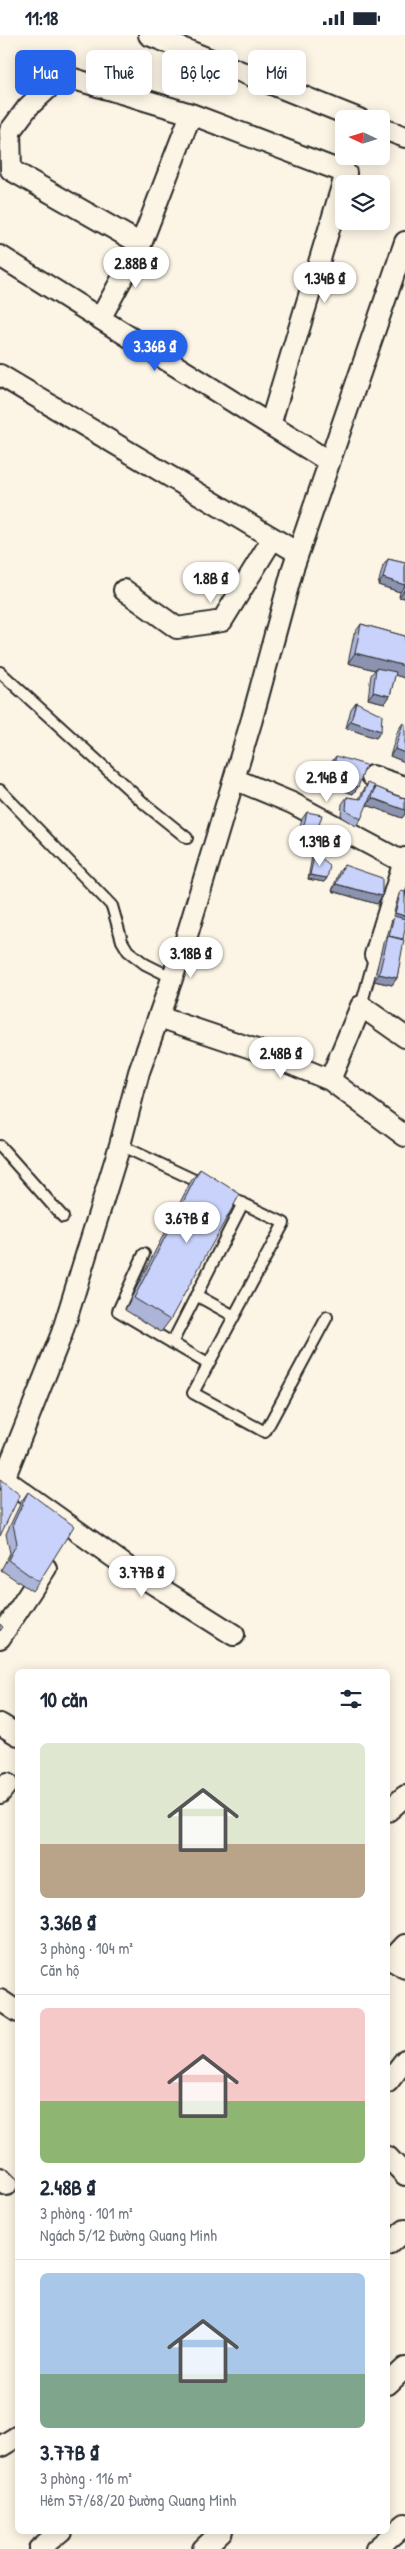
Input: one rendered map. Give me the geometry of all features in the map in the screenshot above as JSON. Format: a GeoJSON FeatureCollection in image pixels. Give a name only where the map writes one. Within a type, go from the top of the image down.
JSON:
{"type":"FeatureCollection","features":[{"type":"Feature","properties":{"kind":"street"},"geometry":{"type":"LineString","coordinates":[[149,35],[336,110]]}},
{"type":"Feature","properties":{"kind":"street"},"geometry":{"type":"LineString","coordinates":[[141,243],[11,170],[5,127],[56,81],[74,79],[191,114],[346,173],[270,425]]}},
{"type":"Feature","properties":{"kind":"street"},"geometry":{"type":"LineString","coordinates":[[101,317],[141,243],[191,114]]}},
{"type":"Feature","properties":{"kind":"street"},"geometry":{"type":"LineString","coordinates":[[390,131],[405,137]]}},
{"type":"Feature","properties":{"kind":"street"},"geometry":{"type":"LineString","coordinates":[[234,1635],[133,1571],[64,1542],[2,1478],[62,1333],[120,1145],[139,1072],[173,978],[234,779],[298,553],[328,461],[405,242]]}},
{"type":"Feature","properties":{"kind":"street"},"geometry":{"type":"LineString","coordinates":[[0,256],[101,317],[328,461]]}},
{"type":"Feature","properties":{"kind":"street"},"geometry":{"type":"LineString","coordinates":[[0,375],[298,553]]}},
{"type":"Feature","properties":{"kind":"street"},"geometry":{"type":"LineString","coordinates":[[124,590],[177,628],[222,621],[273,538]]}},
{"type":"Feature","properties":{"kind":"street"},"geometry":{"type":"LineString","coordinates":[[372,776],[405,787]]}},
{"type":"Feature","properties":{"kind":"street"},"geometry":{"type":"LineString","coordinates":[[234,779],[292,803],[404,860],[375,955]]}},
{"type":"Feature","properties":{"kind":"street"},"geometry":{"type":"LineString","coordinates":[[330,1080],[361,1006],[405,1037]]}},
{"type":"Feature","properties":{"kind":"street"},"geometry":{"type":"LineString","coordinates":[[159,1017],[254,1049],[330,1080],[405,1136]]}},
{"type":"Feature","properties":{"kind":"street"},"geometry":{"type":"LineString","coordinates":[[0,1638],[64,1542]]}},
{"type":"Feature","properties":{"kind":"street"},"geometry":{"type":"LineString","coordinates":[[0,1724],[15,1733]]}},
{"type":"Feature","properties":{"kind":"street"},"geometry":{"type":"LineString","coordinates":[[390,1809],[405,1796]]}},
{"type":"Feature","properties":{"kind":"street"},"geometry":{"type":"LineString","coordinates":[[394,1962],[405,1945]]}},
{"type":"Feature","properties":{"kind":"street"},"geometry":{"type":"LineString","coordinates":[[390,2079],[405,2060]]}},
{"type":"Feature","properties":{"kind":"street"},"geometry":{"type":"LineString","coordinates":[[390,2159],[405,2175]]}},
{"type":"Feature","properties":{"kind":"street"},"geometry":{"type":"LineString","coordinates":[[390,2382],[405,2368]]}},
{"type":"Feature","properties":{"kind":"street"},"geometry":{"type":"LineString","coordinates":[[376,2549],[405,2524]]}},
{"type":"Feature","properties":{"kind":"street"},"geometry":{"type":"LineString","coordinates":[[39,2549],[57,2534]]}},
{"type":"Feature","properties":{"kind":"street"},"geometry":{"type":"LineString","coordinates":[[203,2549],[219,2534]]}},
{"type":"Feature","properties":{"kind":"lane"},"geometry":{"type":"LineString","coordinates":[[0,672],[146,805],[187,838]]}},
{"type":"Feature","properties":{"kind":"lane"},"geometry":{"type":"LineString","coordinates":[[0,790],[112,906],[122,941],[128,951],[145,964],[173,978]]}},
{"type":"Feature","properties":{"kind":"lane"},"geometry":{"type":"LineString","coordinates":[[361,1006],[375,955]]}},
{"type":"Feature","properties":{"kind":"lane"},"geometry":{"type":"LineString","coordinates":[[120,1145],[284,1223],[193,1393],[264,1433],[327,1317]]}},
{"type":"Feature","properties":{"kind":"lane"},"geometry":{"type":"LineString","coordinates":[[0,1146],[63,1217]]}},
{"type":"Feature","properties":{"kind":"lane"},"geometry":{"type":"LineString","coordinates":[[172,1343],[243,1203]]}},
{"type":"Feature","properties":{"kind":"lane"},"geometry":{"type":"LineString","coordinates":[[144,1254],[118,1310],[208,1364]]}},
{"type":"Feature","properties":{"kind":"lane"},"geometry":{"type":"LineString","coordinates":[[196,1295],[234,1316]]}},
{"type":"Feature","properties":{"kind":"building"},"geometry":{"type":"Polygon","coordinates":[[[388,559],[405,563],[405,585],[383,578],[388,559]]]}},
{"type":"Feature","properties":{"kind":"building"},"geometry":{"type":"Polygon","coordinates":[[[361,624],[405,636],[405,666],[355,653],[361,624]]]}},
{"type":"Feature","properties":{"kind":"building"},"geometry":{"type":"Polygon","coordinates":[[[376,668],[396,672],[390,696],[373,692],[376,668]]]}},
{"type":"Feature","properties":{"kind":"building"},"geometry":{"type":"Polygon","coordinates":[[[356,702],[382,715],[381,731],[351,721],[356,702]]]}},
{"type":"Feature","properties":{"kind":"building"},"geometry":{"type":"Polygon","coordinates":[[[403,723],[405,724],[405,753],[395,749],[403,723]]]}},
{"type":"Feature","properties":{"kind":"building"},"geometry":{"type":"Polygon","coordinates":[[[336,756],[366,765],[358,787],[331,777],[336,756]]]}},
{"type":"Feature","properties":{"kind":"building"},"geometry":{"type":"Polygon","coordinates":[[[368,783],[375,786],[361,819],[346,810],[347,797],[361,799],[368,783]]]}},
{"type":"Feature","properties":{"kind":"building"},"geometry":{"type":"Polygon","coordinates":[[[376,787],[405,799],[405,810],[372,798],[376,787]]]}},
{"type":"Feature","properties":{"kind":"building"},"geometry":{"type":"Polygon","coordinates":[[[307,812],[322,815],[314,842],[301,837],[307,812]]]}},
{"type":"Feature","properties":{"kind":"building"},"geometry":{"type":"Polygon","coordinates":[[[315,852],[330,866],[327,878],[310,875],[315,852]]]}},
{"type":"Feature","properties":{"kind":"building"},"geometry":{"type":"Polygon","coordinates":[[[344,865],[382,878],[382,896],[336,884],[344,865]]]}},
{"type":"Feature","properties":{"kind":"building"},"geometry":{"type":"Polygon","coordinates":[[[401,891],[405,892],[405,916],[395,913],[401,891]]]}},
{"type":"Feature","properties":{"kind":"building"},"geometry":{"type":"Polygon","coordinates":[[[394,916],[405,919],[403,939],[389,936],[394,916]]]}},
{"type":"Feature","properties":{"kind":"building"},"geometry":{"type":"Polygon","coordinates":[[[388,936],[404,940],[397,978],[379,974],[388,936]]]}},
{"type":"Feature","properties":{"kind":"building"},"geometry":{"type":"Polygon","coordinates":[[[200,1169],[240,1194],[170,1320],[134,1298],[200,1169]]]}},
{"type":"Feature","properties":{"kind":"building"},"geometry":{"type":"Polygon","coordinates":[[[0,1479],[20,1495],[0,1536],[0,1479]]]}},
{"type":"Feature","properties":{"kind":"building"},"geometry":{"type":"Polygon","coordinates":[[[28,1492],[74,1526],[39,1582],[8,1560],[17,1543],[13,1524],[28,1492]]]}}]}
